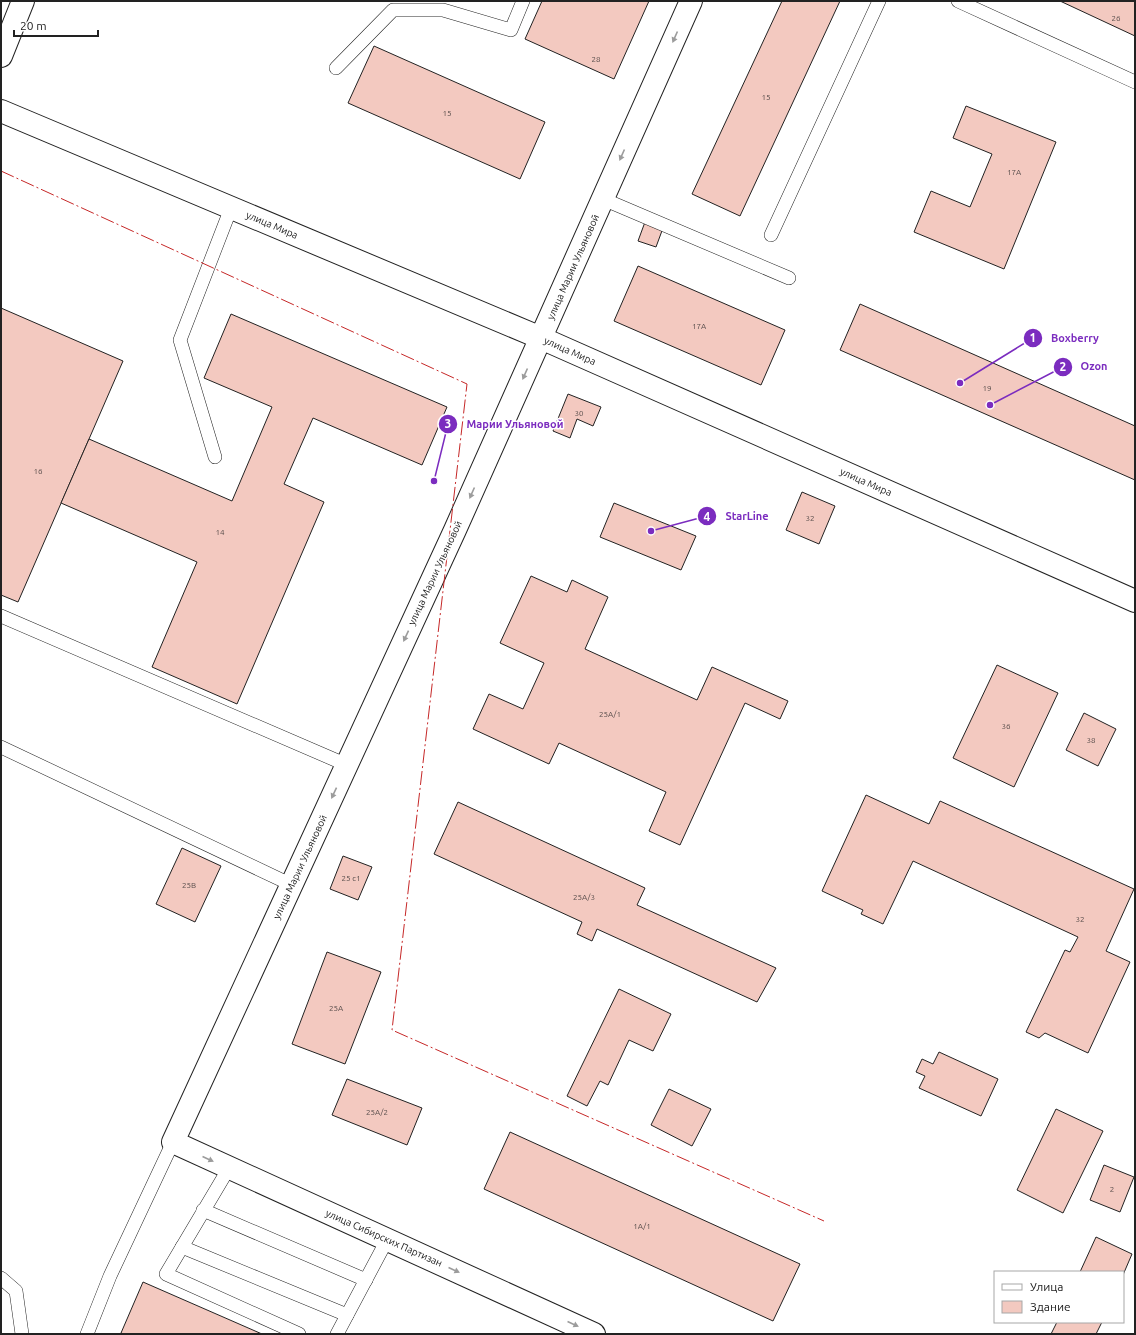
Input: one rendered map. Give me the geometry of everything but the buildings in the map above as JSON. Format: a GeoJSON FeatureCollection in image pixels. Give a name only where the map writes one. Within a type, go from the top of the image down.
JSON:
{"type":"FeatureCollection","features":[{"type":"Feature","properties":{"kind":"street"},"geometry":{"type":"LineString","coordinates":[[1,56],[23,1]]}},
{"type":"Feature","properties":{"kind":"street","name":"улица Марии Ульяновой"},"geometry":{"type":"LineString","coordinates":[[173,1142],[455,530],[691,1]]}},
{"type":"Feature","properties":{"kind":"street","name":"улица Мира"},"geometry":{"type":"LineString","coordinates":[[1,111],[541,338],[1135,601]]}},
{"type":"Feature","properties":{"kind":"street","name":"улица Сибирских Партизан"},"geometry":{"type":"LineString","coordinates":[[173,1142],[594,1334]]}},
{"type":"Feature","properties":{"kind":"lane"},"geometry":{"type":"LineString","coordinates":[[336,68],[393,10],[443,10],[511,30],[523,1]]}},
{"type":"Feature","properties":{"kind":"lane"},"geometry":{"type":"LineString","coordinates":[[771,235],[879,1]]}},
{"type":"Feature","properties":{"kind":"lane"},"geometry":{"type":"LineString","coordinates":[[958,1],[1135,82]]}},
{"type":"Feature","properties":{"kind":"lane"},"geometry":{"type":"LineString","coordinates":[[603,199],[788,278]]}},
{"type":"Feature","properties":{"kind":"lane"},"geometry":{"type":"LineString","coordinates":[[215,457],[180,340],[231,208]]}},
{"type":"Feature","properties":{"kind":"lane"},"geometry":{"type":"LineString","coordinates":[[1,616],[347,765]]}},
{"type":"Feature","properties":{"kind":"lane"},"geometry":{"type":"LineString","coordinates":[[1,747],[292,885]]}},
{"type":"Feature","properties":{"kind":"lane"},"geometry":{"type":"LineString","coordinates":[[87,1334],[110,1276],[173,1142]]}},
{"type":"Feature","properties":{"kind":"lane"},"geometry":{"type":"LineString","coordinates":[[229,1168],[166,1274],[299,1334]]}},
{"type":"Feature","properties":{"kind":"lane"},"geometry":{"type":"LineString","coordinates":[[203,1210],[366,1280]]}},
{"type":"Feature","properties":{"kind":"lane"},"geometry":{"type":"LineString","coordinates":[[337,1334],[387,1240]]}},
{"type":"Feature","properties":{"kind":"lane"},"geometry":{"type":"LineString","coordinates":[[182,1247],[347,1315]]}},
{"type":"Feature","properties":{"kind":"lane"},"geometry":{"type":"LineString","coordinates":[[1,1278],[16,1291],[22,1334]]}},
{"type":"Feature","properties":{"kind":"power"},"geometry":{"type":"LineString","coordinates":[[1,171],[467,384],[392,1030],[824,1221]]}},
{"type":"Feature","properties":{"kind":"place","name":"Boxberry"},"geometry":{"type":"Point","coordinates":[960,383]}},
{"type":"Feature","properties":{"kind":"place","name":"Ozon"},"geometry":{"type":"Point","coordinates":[990,405]}},
{"type":"Feature","properties":{"kind":"place","name":"Марии Ульяновой"},"geometry":{"type":"Point","coordinates":[434,481]}},
{"type":"Feature","properties":{"kind":"place","name":"StarLine"},"geometry":{"type":"Point","coordinates":[651,531]}}]}
